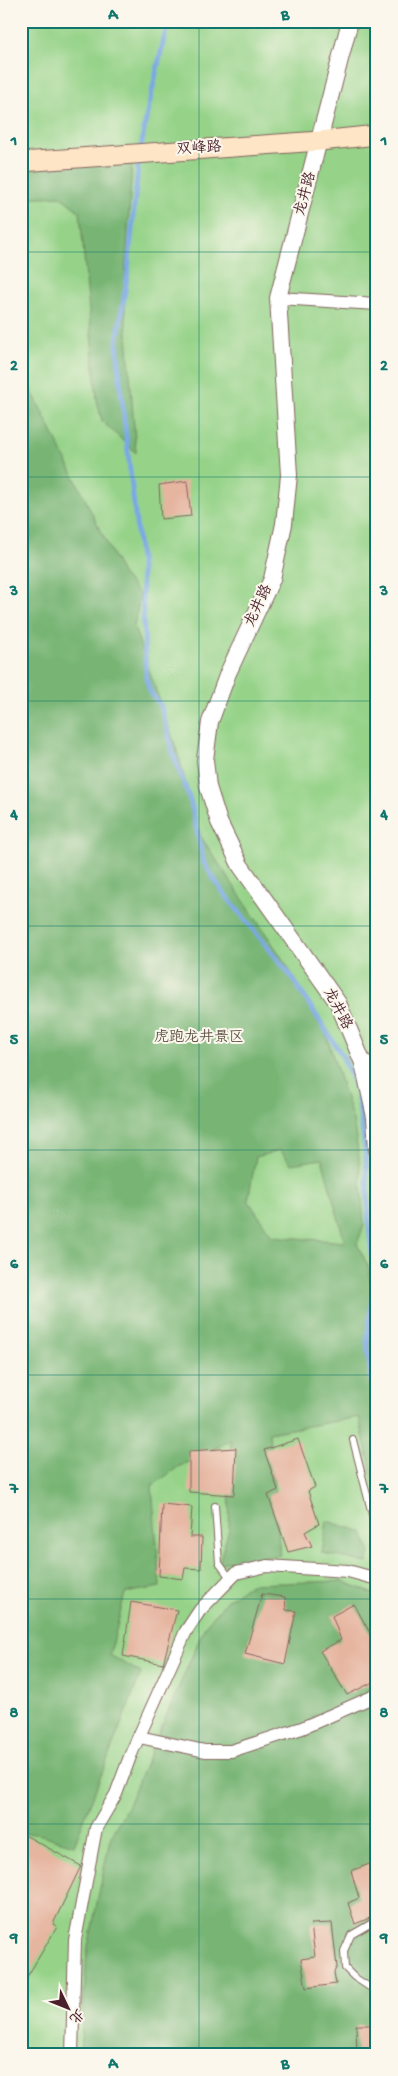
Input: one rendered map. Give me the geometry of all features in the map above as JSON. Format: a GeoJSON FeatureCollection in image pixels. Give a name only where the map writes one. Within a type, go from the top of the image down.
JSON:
{"type":"FeatureCollection","features":[{"type":"Feature","properties":{"kind":"main road","name":"双峰路"},"geometry":{"type":"LineString","coordinates":[[21,162],[320,141],[377,135]]}},
{"type":"Feature","properties":{"kind":"street","name":"龙井路"},"geometry":{"type":"LineString","coordinates":[[350,21],[278,298],[289,475],[284,524],[272,579],[228,673],[210,722],[205,760],[208,787],[219,822],[240,866],[338,1003],[370,1062],[377,1150]]}},
{"type":"Feature","properties":{"kind":"street"},"geometry":{"type":"LineString","coordinates":[[278,298],[377,304]]}},
{"type":"Feature","properties":{"kind":"street"},"geometry":{"type":"LineString","coordinates":[[72,2055],[75,1940],[96,1828],[116,1794],[186,1632],[200,1610],[236,1573],[267,1566],[348,1570],[377,1579]]}},
{"type":"Feature","properties":{"kind":"street"},"geometry":{"type":"LineString","coordinates":[[139,1737],[205,1751],[231,1751],[302,1728],[377,1694]]}},
{"type":"Feature","properties":{"kind":"lane"},"geometry":{"type":"LineString","coordinates":[[354,1440],[377,1534]]}},
{"type":"Feature","properties":{"kind":"lane"},"geometry":{"type":"LineString","coordinates":[[215,1506],[220,1563],[230,1578]]}},
{"type":"Feature","properties":{"kind":"lane"},"geometry":{"type":"LineString","coordinates":[[377,1920],[351,1935],[344,1951],[345,1968],[354,1978],[377,1992]]}},
{"type":"Feature","properties":{"kind":"green space","name":"虎跑龙井景区"},"geometry":{"type":"Polygon","coordinates":[[[21,21],[377,21],[377,2055],[21,2055],[21,21]]]}},
{"type":"Feature","properties":{"kind":"green space"},"geometry":{"type":"Polygon","coordinates":[[[21,153],[92,154],[132,164],[124,294],[136,453],[102,421],[97,400],[80,212],[60,196],[21,198],[21,153]]]}},
{"type":"Feature","properties":{"kind":"green space"},"geometry":{"type":"Polygon","coordinates":[[[21,369],[122,574],[140,595],[134,627],[176,748],[201,837],[284,961],[323,1024],[353,1121],[359,1156],[364,1225],[357,1244],[369,1268],[377,1347],[377,1495],[359,1417],[269,1433],[280,1555],[219,1563],[229,1529],[231,1440],[178,1467],[152,1486],[160,1587],[125,1593],[110,1655],[141,1673],[74,1845],[38,1834],[21,1833],[21,369]],[[280,1150],[256,1157],[248,1200],[272,1236],[345,1242],[322,1159],[291,1164],[280,1150]]]}},
{"type":"Feature","properties":{"kind":"green space"},"geometry":{"type":"Polygon","coordinates":[[[327,1521],[363,1532],[370,1553],[367,1563],[322,1553],[327,1521]]]}},
{"type":"Feature","properties":{"kind":"green space"},"geometry":{"type":"Polygon","coordinates":[[[342,1581],[377,1597],[377,2055],[80,2055],[87,1952],[110,1839],[128,1805],[205,1626],[227,1600],[250,1584],[342,1581]]]}},
{"type":"Feature","properties":{"kind":"building"},"geometry":{"type":"Polygon","coordinates":[[[187,481],[191,516],[161,519],[159,485],[187,481]]]}},
{"type":"Feature","properties":{"kind":"building"},"geometry":{"type":"Polygon","coordinates":[[[298,1439],[315,1487],[308,1491],[319,1524],[305,1532],[312,1546],[288,1552],[268,1495],[278,1490],[264,1450],[298,1439]]]}},
{"type":"Feature","properties":{"kind":"building"},"geometry":{"type":"Polygon","coordinates":[[[236,1448],[234,1495],[189,1492],[189,1451],[236,1448]]]}},
{"type":"Feature","properties":{"kind":"building"},"geometry":{"type":"Polygon","coordinates":[[[162,1504],[192,1507],[190,1537],[202,1537],[201,1569],[185,1568],[183,1579],[159,1576],[162,1504]]]}},
{"type":"Feature","properties":{"kind":"building"},"geometry":{"type":"Polygon","coordinates":[[[262,1594],[285,1597],[286,1610],[296,1611],[285,1664],[245,1654],[262,1594]]]}},
{"type":"Feature","properties":{"kind":"building"},"geometry":{"type":"Polygon","coordinates":[[[131,1602],[177,1610],[163,1664],[123,1656],[131,1602]]]}},
{"type":"Feature","properties":{"kind":"building"},"geometry":{"type":"Polygon","coordinates":[[[354,1604],[377,1646],[377,1680],[347,1695],[320,1651],[341,1640],[332,1616],[354,1604]]]}},
{"type":"Feature","properties":{"kind":"building"},"geometry":{"type":"Polygon","coordinates":[[[21,1833],[81,1866],[53,1924],[57,1927],[21,1987],[21,1833]]]}},
{"type":"Feature","properties":{"kind":"building"},"geometry":{"type":"Polygon","coordinates":[[[372,1863],[377,1881],[377,1915],[355,1924],[348,1903],[359,1898],[351,1871],[372,1863]]]}},
{"type":"Feature","properties":{"kind":"building"},"geometry":{"type":"Polygon","coordinates":[[[332,1923],[337,1967],[334,1972],[336,1984],[306,1988],[301,1959],[315,1957],[311,1924],[332,1923]]]}},
{"type":"Feature","properties":{"kind":"building"},"geometry":{"type":"Polygon","coordinates":[[[356,2025],[377,2025],[377,2055],[357,2055],[356,2025]]]}},
{"type":"Feature","properties":{"kind":"waterway"},"geometry":{"type":"LineString","coordinates":[[168,21],[146,118],[138,166],[128,271],[117,342],[141,567],[146,676],[150,692],[161,706],[173,753],[191,803],[204,863],[219,887],[291,976],[343,1057],[357,1091],[366,1157],[369,1227],[374,1280],[367,1343],[371,1380],[377,1396]]}}]}
